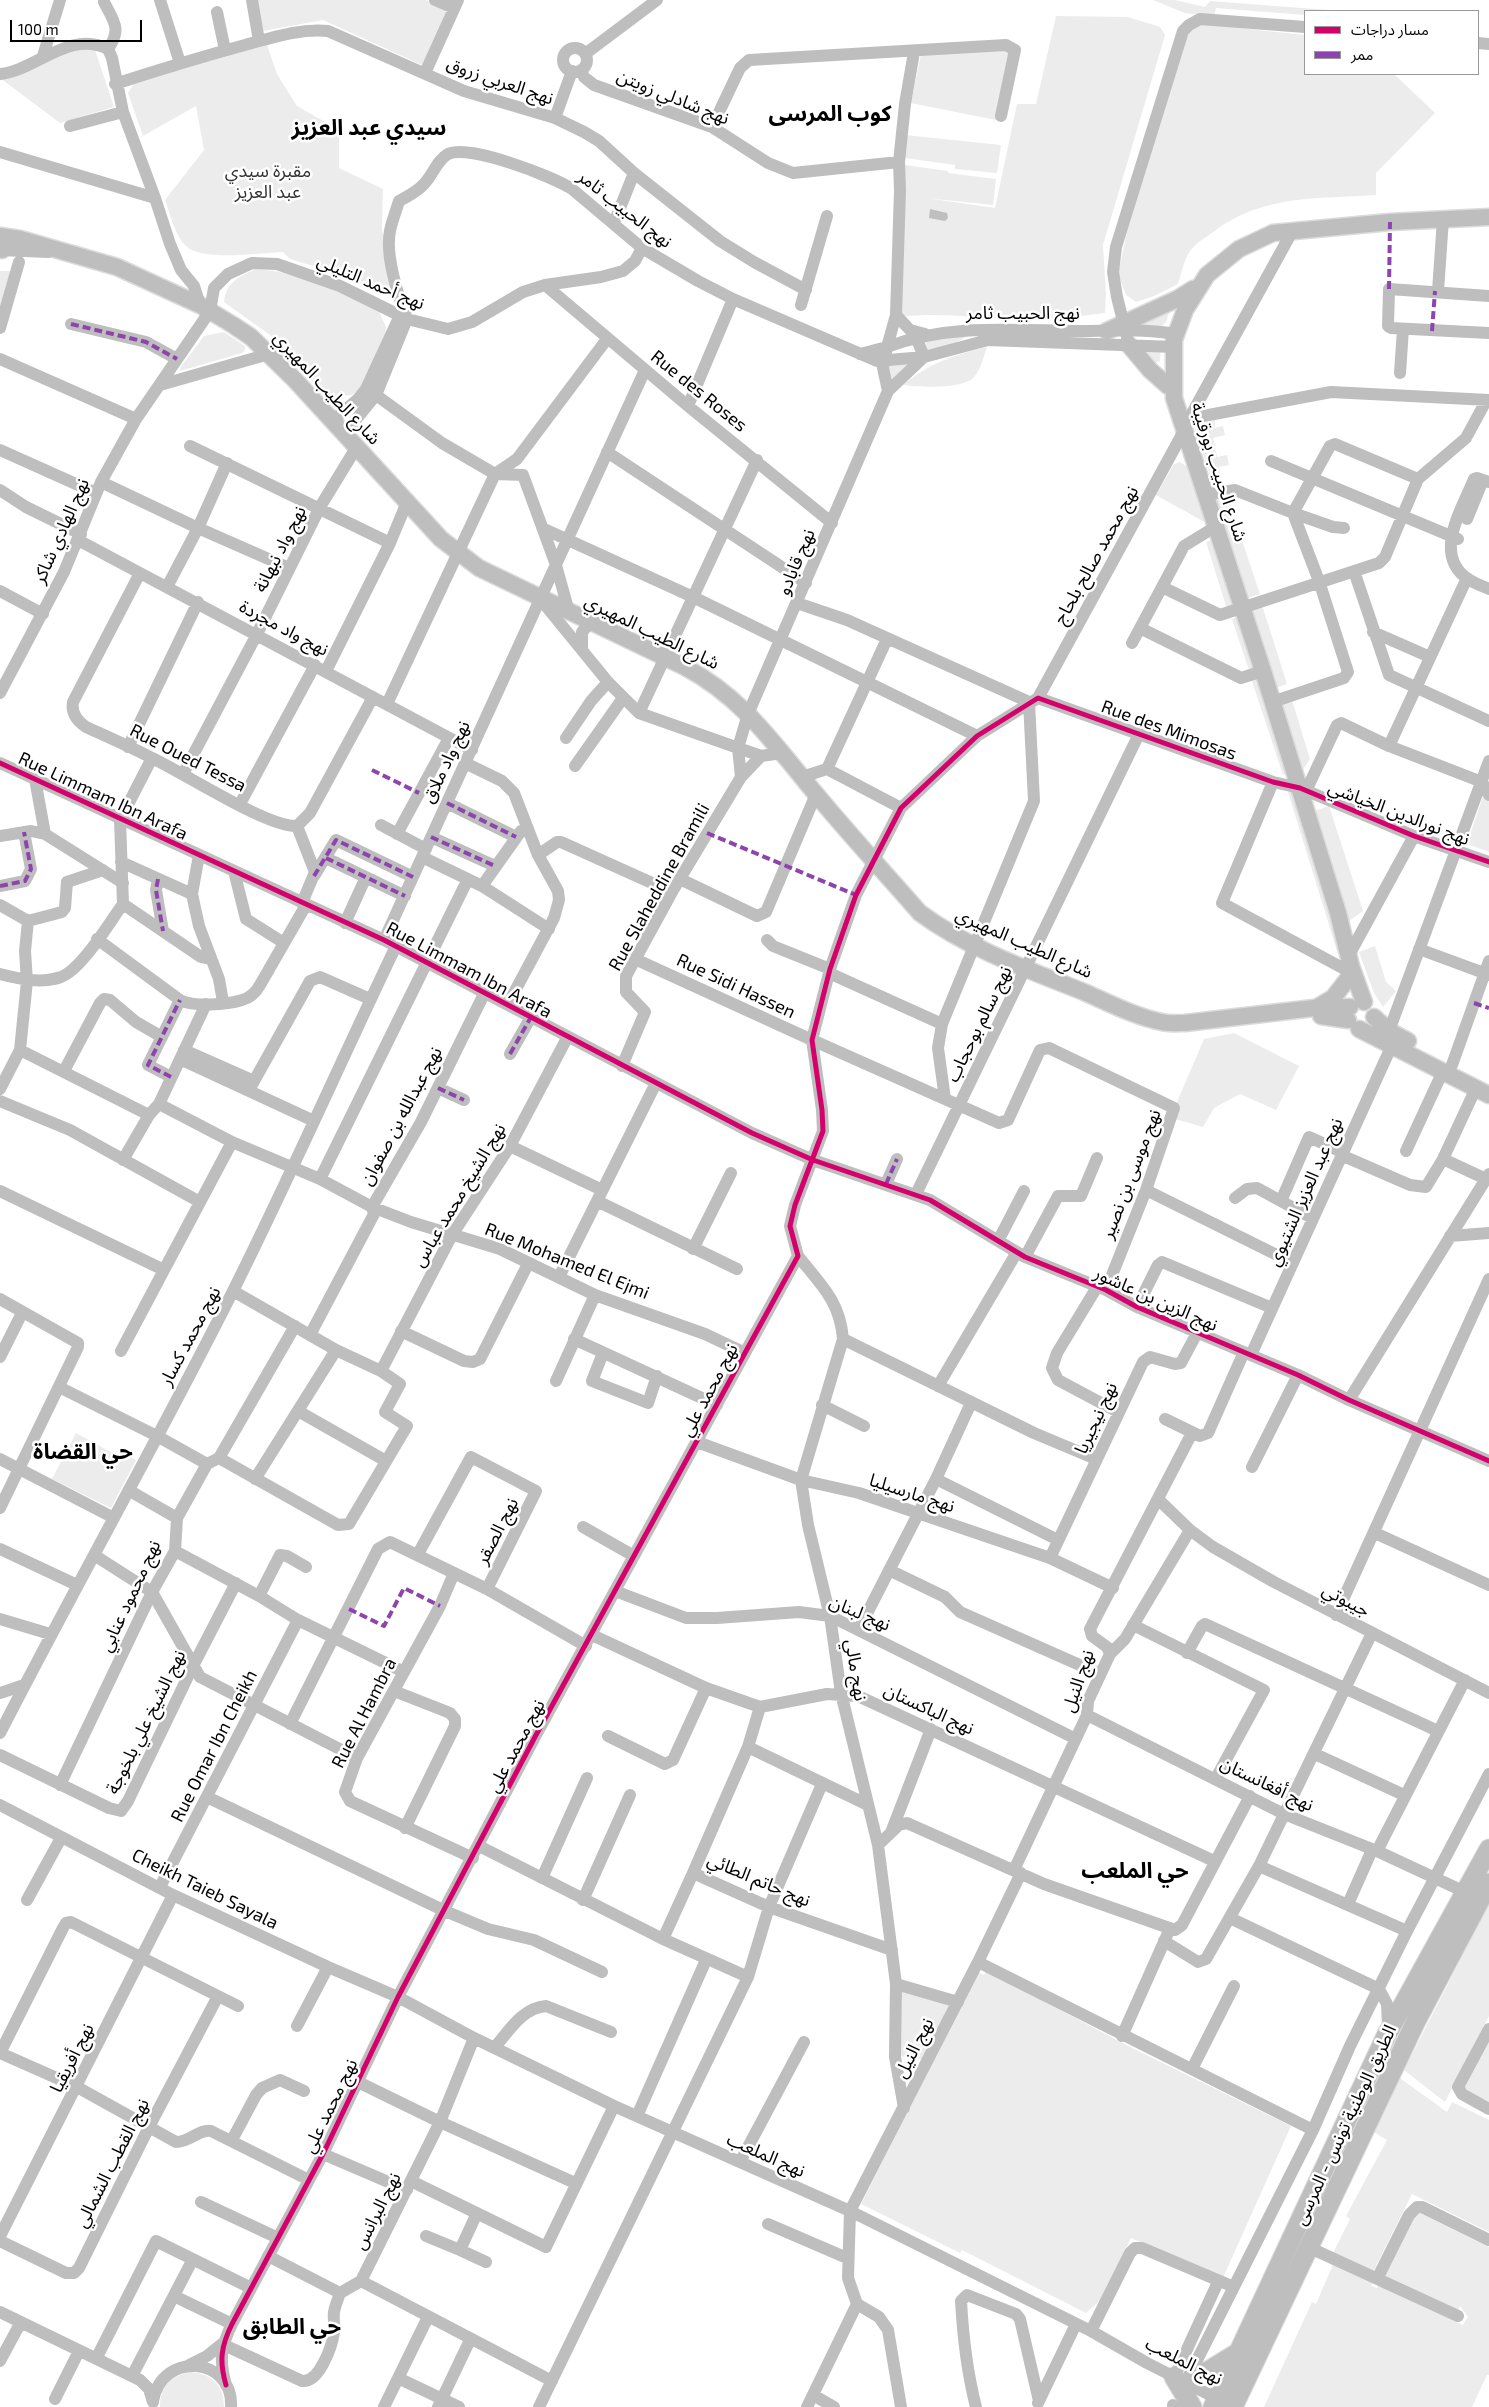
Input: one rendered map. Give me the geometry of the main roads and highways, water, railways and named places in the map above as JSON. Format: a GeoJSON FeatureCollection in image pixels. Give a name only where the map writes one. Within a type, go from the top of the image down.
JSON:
{"type":"FeatureCollection","features":[{"type":"Feature","properties":{"kind":"highway","name":"الطريق الوطنية تونس - المرسى"},"geometry":{"type":"LineString","coordinates":[[1225,2402],[1239,2352],[1387,2034],[1489,1849]]}},
{"type":"Feature","properties":{"kind":"highway","name":"الطريق الوطنية تونس - المرسى"},"geometry":{"type":"LineString","coordinates":[[1225,2402],[1308,2247],[1416,2021],[1489,1883]]}},
{"type":"Feature","properties":{"kind":"highway"},"geometry":{"type":"LineString","coordinates":[[1180,2406],[1183,2376],[1208,2372],[1239,2352]]}},
{"type":"Feature","properties":{"kind":"main road"},"geometry":{"type":"LineString","coordinates":[[1171,392],[1171,340],[1177,309],[1193,289],[1222,262],[1246,245],[1273,234],[1293,230],[1489,217]]}},
{"type":"Feature","properties":{"kind":"main road","name":"شارع الطيب المهيري"},"geometry":{"type":"LineString","coordinates":[[1,246],[20,239],[117,268],[205,308],[250,337],[270,354],[356,448],[458,554],[479,568],[711,681],[748,714],[920,913],[934,924],[973,945],[1026,969],[1164,1023],[1185,1023],[1314,1008],[1354,1013]]}},
{"type":"Feature","properties":{"kind":"main road"},"geometry":{"type":"LineString","coordinates":[[1171,340],[1188,304],[1208,275]]}},
{"type":"Feature","properties":{"kind":"main road"},"geometry":{"type":"LineString","coordinates":[[1107,331],[1127,334],[1193,289]]}},
{"type":"Feature","properties":{"kind":"main road"},"geometry":{"type":"LineString","coordinates":[[1127,334],[1150,370],[1171,392]]}},
{"type":"Feature","properties":{"kind":"main road","name":"شارع الحبيب بورقيبة"},"geometry":{"type":"LineString","coordinates":[[1171,392],[1186,422],[1204,495],[1303,790],[1351,968],[1354,1013]]}},
{"type":"Feature","properties":{"kind":"main road"},"geometry":{"type":"LineString","coordinates":[[1314,1008],[1333,998],[1351,968]]}},
{"type":"Feature","properties":{"kind":"main road","name":"شارع الطيب المهيري"},"geometry":{"type":"LineString","coordinates":[[1290,1011],[1354,1013]]}},
{"type":"Feature","properties":{"kind":"main road"},"geometry":{"type":"LineString","coordinates":[[1354,1013],[1368,1027],[1374,1017],[1391,1038]]}},
{"type":"Feature","properties":{"kind":"main road"},"geometry":{"type":"LineString","coordinates":[[1354,1013],[1391,1038],[1485,1089]]}},
{"type":"Feature","properties":{"kind":"district","name":"كوب المرسى"},"geometry":{"type":"Point","coordinates":[830,114]}},
{"type":"Feature","properties":{"kind":"district","name":"سيدي عبد العزيز"},"geometry":{"type":"Point","coordinates":[369,128]}},
{"type":"Feature","properties":{"kind":"district","name":"حي القضاة"},"geometry":{"type":"Point","coordinates":[83,1452]}},
{"type":"Feature","properties":{"kind":"district","name":"حي الملعب"},"geometry":{"type":"Point","coordinates":[1135,1871]}},
{"type":"Feature","properties":{"kind":"district","name":"حي الطابق"},"geometry":{"type":"Point","coordinates":[292,2327]}},
{"type":"Feature","properties":{"kind":"park label","name":"مقبرة سيدي عبد العزيز"},"geometry":{"type":"Point","coordinates":[268,181]}}]}
